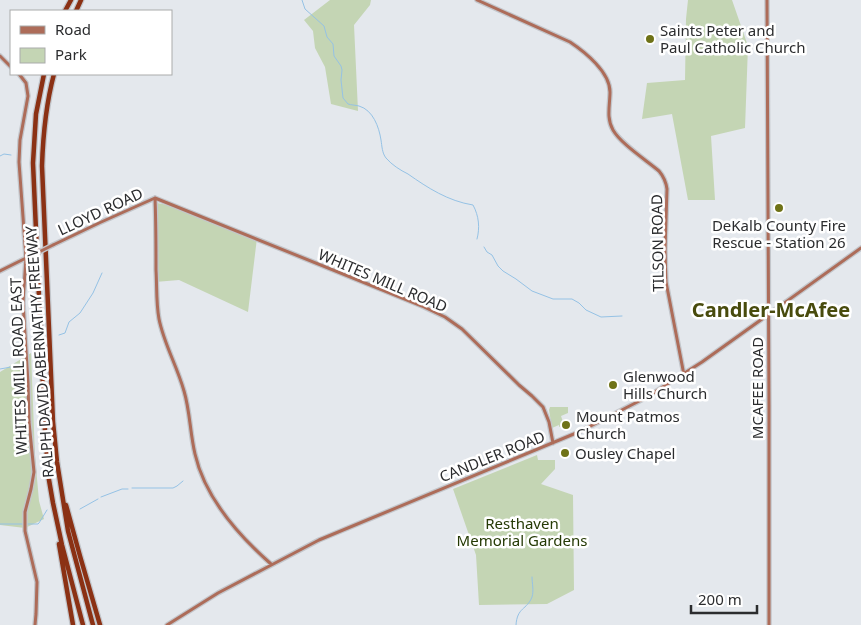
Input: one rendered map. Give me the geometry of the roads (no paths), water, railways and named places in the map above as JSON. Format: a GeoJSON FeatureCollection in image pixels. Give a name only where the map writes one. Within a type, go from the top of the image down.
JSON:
{"type":"FeatureCollection","features":[{"type":"Feature","properties":{"kind":"highway","name":"RALPH DAVID ABERNATHY FREEWAY"},"geometry":{"type":"LineString","coordinates":[[44,75],[34,128],[33,176],[45,432],[53,503],[83,625]]}},
{"type":"Feature","properties":{"kind":"highway","name":"RALPH DAVID ABERNATHY FREEWAY"},"geometry":{"type":"LineString","coordinates":[[54,75],[44,128],[42,166],[52,407],[57,462],[68,531],[93,625]]}},
{"type":"Feature","properties":{"kind":"highway"},"geometry":{"type":"LineString","coordinates":[[57,462],[62,489],[100,625]]}},
{"type":"Feature","properties":{"kind":"highway"},"geometry":{"type":"LineString","coordinates":[[53,503],[73,625]]}},
{"type":"Feature","properties":{"kind":"street","name":"TILSON ROAD"},"geometry":{"type":"LineString","coordinates":[[477,0],[570,42],[592,60],[605,76],[610,86],[609,118],[613,130],[620,139],[659,171],[664,178],[667,190],[666,282],[684,375]]}},
{"type":"Feature","properties":{"kind":"street","name":"MCAFEE ROAD"},"geometry":{"type":"LineString","coordinates":[[767,0],[769,625]]}},
{"type":"Feature","properties":{"kind":"street"},"geometry":{"type":"LineString","coordinates":[[0,56],[10,66]]}},
{"type":"Feature","properties":{"kind":"street"},"geometry":{"type":"LineString","coordinates":[[20,75],[26,83],[28,91],[19,153],[28,258]]}},
{"type":"Feature","properties":{"kind":"street"},"geometry":{"type":"LineString","coordinates":[[155,198],[156,277],[159,318],[184,391],[194,452],[199,470],[209,492],[233,526],[272,564]]}},
{"type":"Feature","properties":{"kind":"street","name":"LLOYD ROAD"},"geometry":{"type":"LineString","coordinates":[[0,271],[155,198]]}},
{"type":"Feature","properties":{"kind":"street","name":"WHITES MILL ROAD"},"geometry":{"type":"LineString","coordinates":[[155,198],[422,306],[453,322],[469,335],[543,407],[549,422],[553,443]]}},
{"type":"Feature","properties":{"kind":"street","name":"CANDLER ROAD"},"geometry":{"type":"LineString","coordinates":[[167,625],[218,593],[340,530],[553,443],[628,407],[684,375],[861,248]]}},
{"type":"Feature","properties":{"kind":"street","name":"WHITES MILL ROAD EAST"},"geometry":{"type":"LineString","coordinates":[[28,258],[24,288],[24,317],[29,429],[34,472],[32,489],[24,512],[25,532],[38,582],[34,625]]}},
{"type":"Feature","properties":{"kind":"waterway"},"geometry":{"type":"LineString","coordinates":[[302,0],[305,9],[324,26],[327,37],[333,44],[334,56],[342,70],[343,98],[348,104],[364,108],[372,115],[379,130],[386,158],[396,167],[439,193],[473,205],[477,213],[477,239]]}},
{"type":"Feature","properties":{"kind":"waterway"},"geometry":{"type":"LineString","coordinates":[[0,156],[4,154],[11,155]]}},
{"type":"Feature","properties":{"kind":"waterway"},"geometry":{"type":"LineString","coordinates":[[484,247],[503,271],[532,291],[553,299],[572,299],[586,310],[601,317],[622,316]]}},
{"type":"Feature","properties":{"kind":"waterway"},"geometry":{"type":"LineString","coordinates":[[59,335],[65,333],[69,322],[80,313],[93,293],[102,273]]}},
{"type":"Feature","properties":{"kind":"waterway"},"geometry":{"type":"LineString","coordinates":[[0,369],[11,367],[15,364]]}},
{"type":"Feature","properties":{"kind":"waterway"},"geometry":{"type":"LineString","coordinates":[[132,488],[173,488],[183,481]]}},
{"type":"Feature","properties":{"kind":"waterway"},"geometry":{"type":"LineString","coordinates":[[101,497],[122,489],[128,489]]}},
{"type":"Feature","properties":{"kind":"waterway"},"geometry":{"type":"LineString","coordinates":[[80,509],[98,499]]}},
{"type":"Feature","properties":{"kind":"waterway"},"geometry":{"type":"LineString","coordinates":[[27,524],[38,524],[47,510]]}},
{"type":"Feature","properties":{"kind":"waterway"},"geometry":{"type":"LineString","coordinates":[[0,524],[23,524]]}},
{"type":"Feature","properties":{"kind":"waterway"},"geometry":{"type":"LineString","coordinates":[[516,625],[518,615],[532,597],[532,577]]}},
{"type":"Feature","properties":{"kind":"place","name":"Saints Peter and Paul Catholic Church"},"geometry":{"type":"Point","coordinates":[650,39]}},
{"type":"Feature","properties":{"kind":"place","name":"DeKalb County Fire Rescue - Station 26"},"geometry":{"type":"Point","coordinates":[779,208]}},
{"type":"Feature","properties":{"kind":"place","name":"Glenwood Hills Church"},"geometry":{"type":"Point","coordinates":[613,385]}},
{"type":"Feature","properties":{"kind":"place","name":"Mount Patmos Church"},"geometry":{"type":"Point","coordinates":[566,425]}},
{"type":"Feature","properties":{"kind":"place","name":"Ousley Chapel"},"geometry":{"type":"Point","coordinates":[565,453]}},
{"type":"Feature","properties":{"kind":"district","name":"Candler-McAfee"},"geometry":{"type":"Point","coordinates":[771,309]}},
{"type":"Feature","properties":{"kind":"park label","name":"Resthaven Memorial Gardens"},"geometry":{"type":"Point","coordinates":[522,532]}}]}
